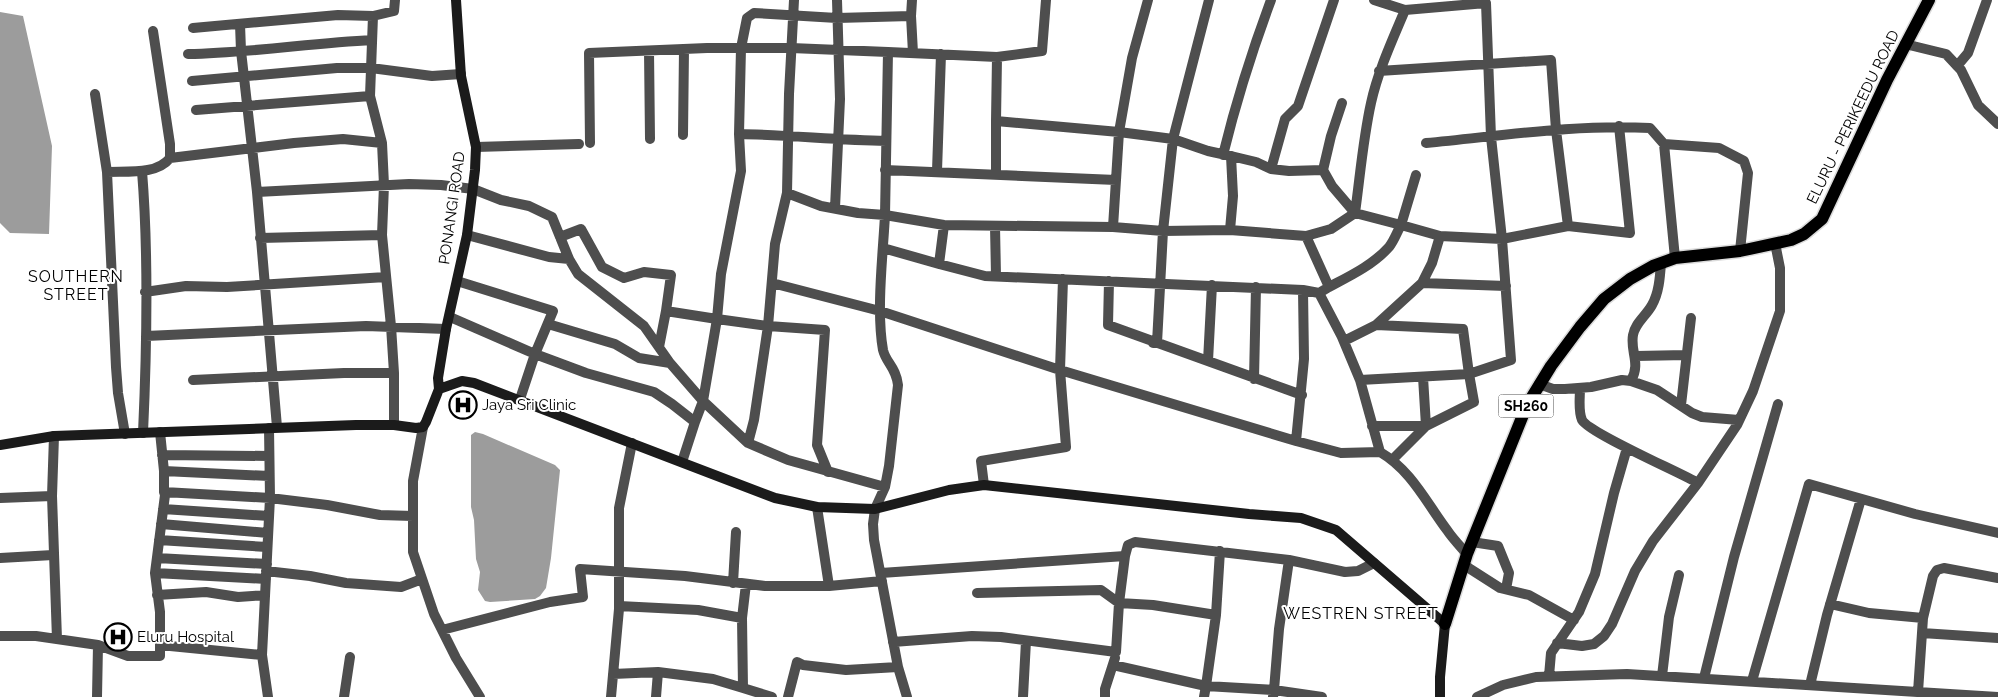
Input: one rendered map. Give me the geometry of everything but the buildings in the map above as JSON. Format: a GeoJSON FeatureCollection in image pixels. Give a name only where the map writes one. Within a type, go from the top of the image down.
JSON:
{"type":"FeatureCollection","features":[{"type":"Feature","properties":{"kind":"main road","name":"PONANGI ROAD"},"geometry":{"type":"LineString","coordinates":[[439,389],[438,378],[446,329],[467,235],[476,147],[461,74],[456,0]]}},
{"type":"Feature","properties":{"kind":"main road","name":"ELURU - PERIKEEDU ROAD"},"geometry":{"type":"LineString","coordinates":[[1445,624],[1468,554],[1527,405],[1539,384],[1580,327],[1604,299],[1630,279],[1661,263],[1675,258],[1740,251],[1791,240],[1804,234],[1822,219],[1882,88],[1928,0]]}},
{"type":"Feature","properties":{"kind":"main road"},"geometry":{"type":"LineString","coordinates":[[0,445],[54,436],[394,425],[416,428],[423,426],[439,389],[462,381],[474,383],[520,399],[775,498],[817,507],[875,509],[949,490],[984,485],[1301,518],[1336,530],[1445,624],[1440,697]]}},
{"type":"Feature","properties":{"kind":"street"},"geometry":{"type":"LineString","coordinates":[[193,28],[338,15],[373,16],[394,11],[395,0]]}},
{"type":"Feature","properties":{"kind":"street"},"geometry":{"type":"LineString","coordinates":[[748,443],[768,326],[774,244],[788,193],[791,48],[794,0]]}},
{"type":"Feature","properties":{"kind":"street"},"geometry":{"type":"LineString","coordinates":[[835,208],[840,99],[837,51],[837,0]]}},
{"type":"Feature","properties":{"kind":"street"},"geometry":{"type":"LineString","coordinates":[[912,0],[913,53]]}},
{"type":"Feature","properties":{"kind":"street"},"geometry":{"type":"LineString","coordinates":[[590,143],[589,53],[684,49],[791,48],[996,57],[1042,51],[1046,0]]}},
{"type":"Feature","properties":{"kind":"street"},"geometry":{"type":"LineString","coordinates":[[1113,228],[1120,132],[1132,58],[1148,0]]}},
{"type":"Feature","properties":{"kind":"street"},"geometry":{"type":"LineString","coordinates":[[1153,342],[1157,343],[1163,230],[1174,139],[1208,0]]}},
{"type":"Feature","properties":{"kind":"street"},"geometry":{"type":"LineString","coordinates":[[1230,230],[1232,196],[1227,156],[1232,119],[1250,57],[1271,0]]}},
{"type":"Feature","properties":{"kind":"street"},"geometry":{"type":"LineString","coordinates":[[1271,169],[1285,119],[1298,106],[1334,0]]}},
{"type":"Feature","properties":{"kind":"street"},"geometry":{"type":"LineString","coordinates":[[1360,380],[1469,374],[1511,360],[1502,239],[1491,137],[1486,3],[1405,10],[1374,0]]}},
{"type":"Feature","properties":{"kind":"street"},"geometry":{"type":"LineString","coordinates":[[1958,66],[1968,53],[1987,0]]}},
{"type":"Feature","properties":{"kind":"street"},"geometry":{"type":"LineString","coordinates":[[788,193],[821,206],[944,225],[1230,230],[1306,236],[1331,229],[1355,213],[1366,126],[1380,71],[1405,10]]}},
{"type":"Feature","properties":{"kind":"street"},"geometry":{"type":"LineString","coordinates":[[682,462],[703,401],[717,319],[721,274],[741,171],[739,134],[741,48],[747,18],[754,13],[793,17],[837,18],[911,16]]}},
{"type":"Feature","properties":{"kind":"street"},"geometry":{"type":"LineString","coordinates":[[373,16],[370,96],[382,143],[384,185],[382,235],[394,373],[394,425]]}},
{"type":"Feature","properties":{"kind":"street"},"geometry":{"type":"LineString","coordinates":[[240,24],[241,51],[257,192],[271,376],[273,428],[269,456],[270,498],[262,655],[268,697]]}},
{"type":"Feature","properties":{"kind":"street"},"geometry":{"type":"LineString","coordinates":[[107,172],[142,171],[165,164],[170,158],[170,144],[153,31]]}},
{"type":"Feature","properties":{"kind":"street"},"geometry":{"type":"LineString","coordinates":[[188,54],[372,40]]}},
{"type":"Feature","properties":{"kind":"street"},"geometry":{"type":"LineString","coordinates":[[1905,44],[1946,54],[1958,66],[1978,105],[1998,124]]}},
{"type":"Feature","properties":{"kind":"street"},"geometry":{"type":"LineString","coordinates":[[683,135],[684,49]]}},
{"type":"Feature","properties":{"kind":"street"},"geometry":{"type":"LineString","coordinates":[[649,51],[650,139]]}},
{"type":"Feature","properties":{"kind":"street"},"geometry":{"type":"LineString","coordinates":[[888,52],[885,215],[880,312],[883,351],[894,367],[898,385],[895,423],[885,487],[875,509],[873,524],[874,540],[893,642],[907,697]]}},
{"type":"Feature","properties":{"kind":"street"},"geometry":{"type":"LineString","coordinates":[[937,171],[941,54]]}},
{"type":"Feature","properties":{"kind":"street"},"geometry":{"type":"LineString","coordinates":[[996,57],[996,174]]}},
{"type":"Feature","properties":{"kind":"street"},"geometry":{"type":"LineString","coordinates":[[1380,71],[1551,60],[1556,130],[1568,226]]}},
{"type":"Feature","properties":{"kind":"street"},"geometry":{"type":"LineString","coordinates":[[192,81],[338,68],[371,68],[432,76],[461,74]]}},
{"type":"Feature","properties":{"kind":"street"},"geometry":{"type":"LineString","coordinates":[[95,94],[107,172],[116,367],[125,434]]}},
{"type":"Feature","properties":{"kind":"street"},"geometry":{"type":"LineString","coordinates":[[196,110],[370,96]]}},
{"type":"Feature","properties":{"kind":"street"},"geometry":{"type":"LineString","coordinates":[[1342,103],[1331,136],[1323,170],[1332,186],[1355,213],[1440,236],[1502,239],[1568,226],[1630,232],[1620,126]]}},
{"type":"Feature","properties":{"kind":"street"},"geometry":{"type":"LineString","coordinates":[[996,121],[1120,132],[1174,139],[1227,156],[1256,162],[1271,169],[1288,171],[1323,170]]}},
{"type":"Feature","properties":{"kind":"street"},"geometry":{"type":"LineString","coordinates":[[1426,143],[1556,130],[1620,126],[1650,128],[1664,144],[1675,258]]}},
{"type":"Feature","properties":{"kind":"street"},"geometry":{"type":"LineString","coordinates":[[739,134],[822,136],[839,140],[886,141]]}},
{"type":"Feature","properties":{"kind":"street"},"geometry":{"type":"LineString","coordinates":[[170,158],[342,139],[382,143]]}},
{"type":"Feature","properties":{"kind":"street"},"geometry":{"type":"LineString","coordinates":[[476,147],[579,144]]}},
{"type":"Feature","properties":{"kind":"street"},"geometry":{"type":"LineString","coordinates":[[1664,144],[1719,148],[1744,161],[1748,173],[1740,251]]}},
{"type":"Feature","properties":{"kind":"street"},"geometry":{"type":"LineString","coordinates":[[885,170],[1116,180]]}},
{"type":"Feature","properties":{"kind":"street"},"geometry":{"type":"LineString","coordinates":[[142,171],[145,204],[146,336],[143,433]]}},
{"type":"Feature","properties":{"kind":"street"},"geometry":{"type":"LineString","coordinates":[[883,248],[985,276],[1161,282],[1303,290],[1319,293],[1354,275],[1390,246],[1401,225],[1416,175]]}},
{"type":"Feature","properties":{"kind":"street"},"geometry":{"type":"LineString","coordinates":[[257,192],[384,185],[441,185],[473,189],[501,200],[529,206],[552,217],[578,274],[644,326],[670,363],[703,401],[748,443],[788,460],[885,487]]}},
{"type":"Feature","properties":{"kind":"street"},"geometry":{"type":"LineString","coordinates":[[939,264],[944,225]]}},
{"type":"Feature","properties":{"kind":"street"},"geometry":{"type":"LineString","coordinates":[[995,226],[996,276]]}},
{"type":"Feature","properties":{"kind":"street"},"geometry":{"type":"LineString","coordinates":[[560,237],[581,229],[602,268],[624,278],[644,272],[671,275],[659,347]]}},
{"type":"Feature","properties":{"kind":"street"},"geometry":{"type":"LineString","coordinates":[[260,238],[382,235]]}},
{"type":"Feature","properties":{"kind":"street"},"geometry":{"type":"LineString","coordinates":[[467,235],[549,257],[570,259]]}},
{"type":"Feature","properties":{"kind":"street"},"geometry":{"type":"LineString","coordinates":[[1306,236],[1329,287]]}},
{"type":"Feature","properties":{"kind":"street"},"geometry":{"type":"LineString","coordinates":[[1344,341],[1376,324],[1422,283],[1432,263],[1440,236]]}},
{"type":"Feature","properties":{"kind":"street"},"geometry":{"type":"LineString","coordinates":[[1557,643],[1582,646],[1594,644],[1604,636],[1612,624],[1631,579],[1653,541],[1698,483],[1739,420],[1753,391],[1780,310],[1780,268],[1775,243]]}},
{"type":"Feature","properties":{"kind":"street"},"geometry":{"type":"LineString","coordinates":[[1631,381],[1634,375],[1636,356],[1632,336],[1636,327],[1652,305],[1660,282],[1661,263]]}},
{"type":"Feature","properties":{"kind":"street"},"geometry":{"type":"LineString","coordinates":[[145,292],[186,286],[264,284],[386,277]]}},
{"type":"Feature","properties":{"kind":"street"},"geometry":{"type":"LineString","coordinates":[[984,485],[981,461],[1066,447],[1060,370],[1063,279]]}},
{"type":"Feature","properties":{"kind":"street"},"geometry":{"type":"LineString","coordinates":[[457,281],[554,311],[535,354],[520,399]]}},
{"type":"Feature","properties":{"kind":"street"},"geometry":{"type":"LineString","coordinates":[[1109,281],[1108,326],[1302,395]]}},
{"type":"Feature","properties":{"kind":"street"},"geometry":{"type":"LineString","coordinates":[[772,283],[880,312],[1060,370],[1296,441],[1341,452],[1380,452],[1393,459],[1424,495],[1447,531],[1493,584],[1529,595],[1574,620]]}},
{"type":"Feature","properties":{"kind":"street"},"geometry":{"type":"LineString","coordinates":[[1422,283],[1506,286]]}},
{"type":"Feature","properties":{"kind":"street"},"geometry":{"type":"LineString","coordinates":[[1208,362],[1212,285]]}},
{"type":"Feature","properties":{"kind":"street"},"geometry":{"type":"LineString","coordinates":[[1254,379],[1256,287]]}},
{"type":"Feature","properties":{"kind":"street"},"geometry":{"type":"LineString","coordinates":[[1296,441],[1302,395],[1304,359],[1303,290]]}},
{"type":"Feature","properties":{"kind":"street"},"geometry":{"type":"LineString","coordinates":[[1319,293],[1344,341],[1360,380],[1380,452]]}},
{"type":"Feature","properties":{"kind":"street"},"geometry":{"type":"LineString","coordinates":[[666,310],[768,326],[825,330],[817,445],[828,472]]}},
{"type":"Feature","properties":{"kind":"street"},"geometry":{"type":"LineString","coordinates":[[450,317],[535,354],[586,373],[654,392],[695,422]]}},
{"type":"Feature","properties":{"kind":"street"},"geometry":{"type":"LineString","coordinates":[[1681,405],[1691,318]]}},
{"type":"Feature","properties":{"kind":"street"},"geometry":{"type":"LineString","coordinates":[[548,324],[615,344],[638,358],[670,363]]}},
{"type":"Feature","properties":{"kind":"street"},"geometry":{"type":"LineString","coordinates":[[1376,324],[1463,329],[1474,402],[1426,426],[1393,459]]}},
{"type":"Feature","properties":{"kind":"street"},"geometry":{"type":"LineString","coordinates":[[146,336],[268,329],[391,326],[446,329]]}},
{"type":"Feature","properties":{"kind":"street"},"geometry":{"type":"LineString","coordinates":[[1636,356],[1686,355]]}},
{"type":"Feature","properties":{"kind":"street"},"geometry":{"type":"LineString","coordinates":[[193,380],[394,373]]}},
{"type":"Feature","properties":{"kind":"street"},"geometry":{"type":"LineString","coordinates":[[1423,377],[1426,426]]}},
{"type":"Feature","properties":{"kind":"street"},"geometry":{"type":"LineString","coordinates":[[1539,384],[1552,389],[1580,388],[1622,380],[1631,381],[1657,390],[1692,413],[1702,417],[1739,420]]}},
{"type":"Feature","properties":{"kind":"street"},"geometry":{"type":"LineString","coordinates":[[1580,388],[1580,414],[1585,424],[1627,448],[1698,483]]}},
{"type":"Feature","properties":{"kind":"street"},"geometry":{"type":"LineString","coordinates":[[1704,678],[1734,557],[1778,404]]}},
{"type":"Feature","properties":{"kind":"street"},"geometry":{"type":"LineString","coordinates":[[423,426],[414,481],[413,552],[434,614],[480,697]]}},
{"type":"Feature","properties":{"kind":"street"},"geometry":{"type":"LineString","coordinates":[[1372,426],[1426,426]]}},
{"type":"Feature","properties":{"kind":"street"},"geometry":{"type":"LineString","coordinates":[[0,636],[36,636],[98,645],[128,656],[160,656],[160,612],[154,573],[165,495],[160,432]]}},
{"type":"Feature","properties":{"kind":"street"},"geometry":{"type":"LineString","coordinates":[[54,436],[52,496],[56,639]]}},
{"type":"Feature","properties":{"kind":"street"},"geometry":{"type":"LineString","coordinates":[[611,697],[619,606],[619,508],[632,443]]}},
{"type":"Feature","properties":{"kind":"street"},"geometry":{"type":"LineString","coordinates":[[1549,676],[1551,653],[1574,620],[1595,574],[1614,493],[1627,448]]}},
{"type":"Feature","properties":{"kind":"street"},"geometry":{"type":"LineString","coordinates":[[162,455],[269,456]]}},
{"type":"Feature","properties":{"kind":"street"},"geometry":{"type":"LineString","coordinates":[[164,471],[269,476]]}},
{"type":"Feature","properties":{"kind":"street"},"geometry":{"type":"LineString","coordinates":[[1752,681],[1809,484],[1924,516],[1998,533]]}},
{"type":"Feature","properties":{"kind":"street"},"geometry":{"type":"LineString","coordinates":[[164,492],[270,498],[328,505],[380,515],[413,516]]}},
{"type":"Feature","properties":{"kind":"street"},"geometry":{"type":"LineString","coordinates":[[0,498],[52,496]]}},
{"type":"Feature","properties":{"kind":"street"},"geometry":{"type":"LineString","coordinates":[[1810,685],[1830,604],[1861,499]]}},
{"type":"Feature","properties":{"kind":"street"},"geometry":{"type":"LineString","coordinates":[[817,507],[829,586]]}},
{"type":"Feature","properties":{"kind":"street"},"geometry":{"type":"LineString","coordinates":[[163,509],[269,516]]}},
{"type":"Feature","properties":{"kind":"street"},"geometry":{"type":"LineString","coordinates":[[161,524],[268,532]]}},
{"type":"Feature","properties":{"kind":"street"},"geometry":{"type":"LineString","coordinates":[[733,582],[736,532]]}},
{"type":"Feature","properties":{"kind":"street"},"geometry":{"type":"LineString","coordinates":[[159,540],[267,548]]}},
{"type":"Feature","properties":{"kind":"street"},"geometry":{"type":"LineString","coordinates":[[1105,697],[1105,689],[1116,652],[1119,603],[1128,545],[1135,542],[1220,551],[1289,560],[1345,572],[1358,571],[1374,563]]}},
{"type":"Feature","properties":{"kind":"street"},"geometry":{"type":"LineString","coordinates":[[1468,554],[1498,546],[1509,573],[1506,589]]}},
{"type":"Feature","properties":{"kind":"street"},"geometry":{"type":"LineString","coordinates":[[1204,697],[1216,615],[1220,551]]}},
{"type":"Feature","properties":{"kind":"street"},"geometry":{"type":"LineString","coordinates":[[0,558],[53,555]]}},
{"type":"Feature","properties":{"kind":"street"},"geometry":{"type":"LineString","coordinates":[[442,630],[550,602],[583,597],[580,569],[685,576],[746,584],[829,586],[882,577],[1125,556]]}},
{"type":"Feature","properties":{"kind":"street"},"geometry":{"type":"LineString","coordinates":[[156,558],[310,576],[346,583],[401,586],[422,579]]}},
{"type":"Feature","properties":{"kind":"street"},"geometry":{"type":"LineString","coordinates":[[1274,693],[1279,628],[1289,560]]}},
{"type":"Feature","properties":{"kind":"street"},"geometry":{"type":"LineString","coordinates":[[1918,692],[1923,618],[1933,576],[1937,570],[1944,568],[1998,578]]}},
{"type":"Feature","properties":{"kind":"street"},"geometry":{"type":"LineString","coordinates":[[154,573],[266,571]]}},
{"type":"Feature","properties":{"kind":"street"},"geometry":{"type":"LineString","coordinates":[[1662,676],[1669,617],[1679,575]]}},
{"type":"Feature","properties":{"kind":"street"},"geometry":{"type":"LineString","coordinates":[[745,691],[742,618],[746,584]]}},
{"type":"Feature","properties":{"kind":"street"},"geometry":{"type":"LineString","coordinates":[[976,593],[1101,590],[1119,603],[1153,605],[1216,615]]}},
{"type":"Feature","properties":{"kind":"street"},"geometry":{"type":"LineString","coordinates":[[157,595],[206,592],[238,596],[265,596]]}},
{"type":"Feature","properties":{"kind":"street"},"geometry":{"type":"LineString","coordinates":[[1830,604],[1869,613],[1923,618]]}},
{"type":"Feature","properties":{"kind":"street"},"geometry":{"type":"LineString","coordinates":[[619,606],[698,610],[742,618]]}},
{"type":"Feature","properties":{"kind":"street"},"geometry":{"type":"LineString","coordinates":[[1922,633],[1998,638]]}},
{"type":"Feature","properties":{"kind":"street"},"geometry":{"type":"LineString","coordinates":[[893,642],[972,636],[1001,637],[1116,652]]}},
{"type":"Feature","properties":{"kind":"street"},"geometry":{"type":"LineString","coordinates":[[1023,697],[1026,641]]}},
{"type":"Feature","properties":{"kind":"street"},"geometry":{"type":"LineString","coordinates":[[97,697],[98,645]]}},
{"type":"Feature","properties":{"kind":"street"},"geometry":{"type":"LineString","coordinates":[[160,645],[262,655]]}},
{"type":"Feature","properties":{"kind":"street"},"geometry":{"type":"LineString","coordinates":[[344,697],[350,657]]}},
{"type":"Feature","properties":{"kind":"street"},"geometry":{"type":"LineString","coordinates":[[788,697],[797,662],[803,665],[846,670],[898,667]]}},
{"type":"Feature","properties":{"kind":"street"},"geometry":{"type":"LineString","coordinates":[[1113,665],[1206,686],[1322,697]]}},
{"type":"Feature","properties":{"kind":"street"},"geometry":{"type":"LineString","coordinates":[[613,674],[658,672],[713,679],[745,691],[772,697]]}},
{"type":"Feature","properties":{"kind":"street"},"geometry":{"type":"LineString","coordinates":[[656,697],[658,672]]}},
{"type":"Feature","properties":{"kind":"street"},"geometry":{"type":"LineString","coordinates":[[1477,697],[1503,685],[1536,677],[1627,674],[1998,697]]}},
{"type":"Feature","properties":{"kind":"shaded area"},"geometry":{"type":"Polygon","coordinates":[[[0,12],[23,16],[52,146],[49,234],[10,233],[0,223],[0,12]]]}},
{"type":"Feature","properties":{"kind":"shaded area"},"geometry":{"type":"Polygon","coordinates":[[[475,432],[555,465],[560,470],[546,588],[535,599],[490,602],[485,601],[478,590],[480,572],[476,559],[474,520],[471,507],[471,435],[475,432]]]}},
{"type":"Feature","properties":{"kind":"place","name":"Jaya Sri Clinic"},"geometry":{"type":"Point","coordinates":[463,405]}},
{"type":"Feature","properties":{"kind":"place","name":"Eluru Hospital"},"geometry":{"type":"Point","coordinates":[118,637]}},
{"type":"Feature","properties":{"kind":"district","name":"SOUTHERN STREET"},"geometry":{"type":"Point","coordinates":[76,285]}},
{"type":"Feature","properties":{"kind":"district","name":"WESTREN STREET"},"geometry":{"type":"Point","coordinates":[1361,613]}}]}
